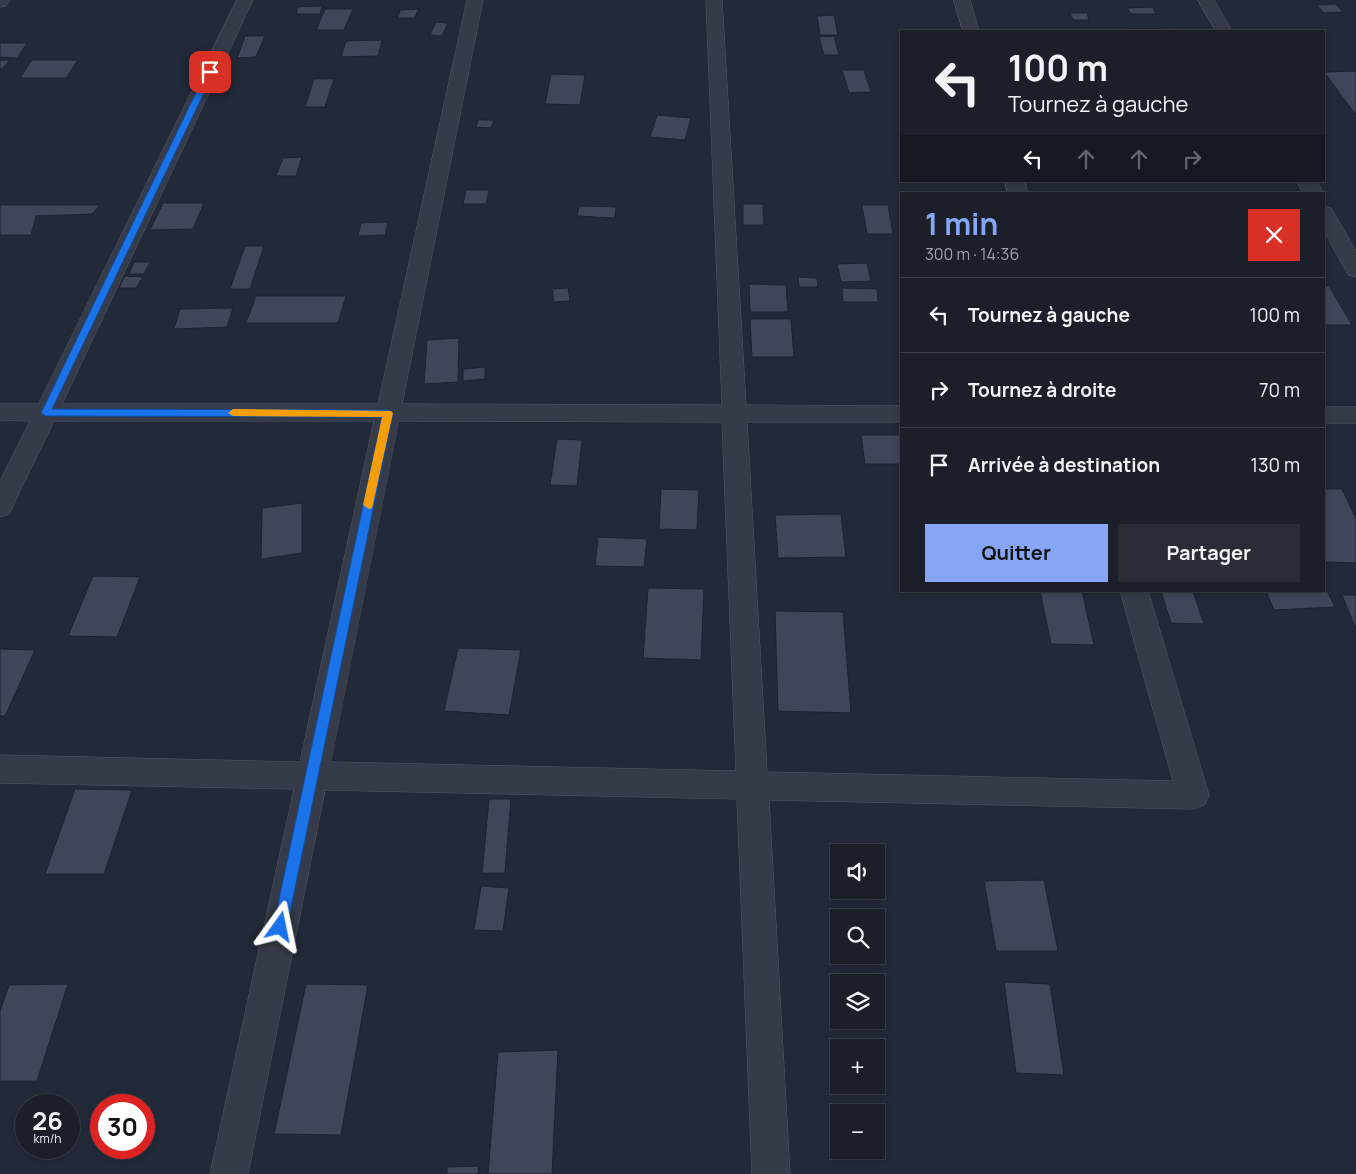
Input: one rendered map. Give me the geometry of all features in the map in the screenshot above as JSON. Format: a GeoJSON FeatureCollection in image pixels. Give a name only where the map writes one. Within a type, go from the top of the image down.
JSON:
{"type":"FeatureCollection","features":[{"type":"Feature","properties":{"kind":"street"},"geometry":{"type":"LineString","coordinates":[[0,507],[245,0]]}},
{"type":"Feature","properties":{"kind":"street"},"geometry":{"type":"LineString","coordinates":[[228,1174],[474,0]]}},
{"type":"Feature","properties":{"kind":"street"},"geometry":{"type":"LineString","coordinates":[[714,0],[771,1174]]}},
{"type":"Feature","properties":{"kind":"street"},"geometry":{"type":"LineString","coordinates":[[962,0],[971,30]]}},
{"type":"Feature","properties":{"kind":"street"},"geometry":{"type":"LineString","coordinates":[[1206,0],[1223,30]]}},
{"type":"Feature","properties":{"kind":"street"},"geometry":{"type":"LineString","coordinates":[[1325,214],[1354,262]]}},
{"type":"Feature","properties":{"kind":"street"},"geometry":{"type":"LineString","coordinates":[[0,412],[900,414]]}},
{"type":"Feature","properties":{"kind":"street"},"geometry":{"type":"LineString","coordinates":[[1325,415],[1356,415]]}},
{"type":"Feature","properties":{"kind":"street"},"geometry":{"type":"LineString","coordinates":[[0,769],[1193,795],[1134,592]]}},
{"type":"Feature","properties":{"kind":"building"},"geometry":{"type":"Polygon","coordinates":[[[1336,4],[1343,12],[1324,13],[1317,5],[1336,4]]]}},
{"type":"Feature","properties":{"kind":"building"},"geometry":{"type":"Polygon","coordinates":[[[322,6],[320,14],[296,14],[298,7],[322,6]]]}},
{"type":"Feature","properties":{"kind":"building"},"geometry":{"type":"Polygon","coordinates":[[[1152,7],[1156,14],[1131,14],[1127,8],[1152,7]]]}},
{"type":"Feature","properties":{"kind":"building"},"geometry":{"type":"Polygon","coordinates":[[[325,9],[353,9],[344,30],[316,30],[325,9]]]}},
{"type":"Feature","properties":{"kind":"building"},"geometry":{"type":"Polygon","coordinates":[[[418,9],[415,18],[398,18],[400,10],[418,9]]]}},
{"type":"Feature","properties":{"kind":"building"},"geometry":{"type":"Polygon","coordinates":[[[1070,13],[1087,13],[1089,20],[1073,20],[1070,13]]]}},
{"type":"Feature","properties":{"kind":"building"},"geometry":{"type":"Polygon","coordinates":[[[834,15],[838,35],[820,35],[817,16],[834,15]]]}},
{"type":"Feature","properties":{"kind":"building"},"geometry":{"type":"Polygon","coordinates":[[[436,22],[448,23],[442,36],[430,35],[436,22]]]}},
{"type":"Feature","properties":{"kind":"building"},"geometry":{"type":"Polygon","coordinates":[[[1174,28],[1176,30],[1131,30],[1174,28]]]}},
{"type":"Feature","properties":{"kind":"building"},"geometry":{"type":"Polygon","coordinates":[[[245,36],[265,36],[256,57],[237,58],[245,36]]]}},
{"type":"Feature","properties":{"kind":"building"},"geometry":{"type":"Polygon","coordinates":[[[834,36],[839,55],[824,55],[819,37],[834,36]]]}},
{"type":"Feature","properties":{"kind":"building"},"geometry":{"type":"Polygon","coordinates":[[[382,40],[378,56],[341,57],[346,41],[382,40]]]}},
{"type":"Feature","properties":{"kind":"building"},"geometry":{"type":"Polygon","coordinates":[[[0,43],[27,43],[17,58],[0,57],[0,43]]]}},
{"type":"Feature","properties":{"kind":"building"},"geometry":{"type":"Polygon","coordinates":[[[0,60],[10,60],[0,69],[0,60]]]}},
{"type":"Feature","properties":{"kind":"building"},"geometry":{"type":"Polygon","coordinates":[[[32,60],[78,60],[66,78],[20,78],[32,60]]]}},
{"type":"Feature","properties":{"kind":"building"},"geometry":{"type":"Polygon","coordinates":[[[842,70],[864,70],[871,92],[849,93],[842,70]]]}},
{"type":"Feature","properties":{"kind":"building"},"geometry":{"type":"Polygon","coordinates":[[[1356,71],[1356,115],[1325,73],[1356,71]]]}},
{"type":"Feature","properties":{"kind":"building"},"geometry":{"type":"Polygon","coordinates":[[[551,74],[585,75],[580,105],[545,104],[551,74]]]}},
{"type":"Feature","properties":{"kind":"building"},"geometry":{"type":"Polygon","coordinates":[[[314,79],[334,79],[325,107],[305,107],[314,79]]]}},
{"type":"Feature","properties":{"kind":"building"},"geometry":{"type":"Polygon","coordinates":[[[657,115],[691,118],[685,140],[650,137],[657,115]]]}},
{"type":"Feature","properties":{"kind":"building"},"geometry":{"type":"Polygon","coordinates":[[[478,120],[494,120],[491,128],[476,127],[478,120]]]}},
{"type":"Feature","properties":{"kind":"building"},"geometry":{"type":"Polygon","coordinates":[[[302,157],[296,176],[276,176],[283,158],[302,157]]]}},
{"type":"Feature","properties":{"kind":"building"},"geometry":{"type":"Polygon","coordinates":[[[466,190],[489,190],[486,204],[463,204],[466,190]]]}},
{"type":"Feature","properties":{"kind":"building"},"geometry":{"type":"Polygon","coordinates":[[[163,203],[204,203],[193,229],[150,230],[163,203]]]}},
{"type":"Feature","properties":{"kind":"building"},"geometry":{"type":"Polygon","coordinates":[[[743,204],[763,204],[764,225],[743,225],[743,204]]]}},
{"type":"Feature","properties":{"kind":"building"},"geometry":{"type":"Polygon","coordinates":[[[0,205],[100,205],[92,214],[36,216],[31,235],[0,235],[0,205]]]}},
{"type":"Feature","properties":{"kind":"building"},"geometry":{"type":"Polygon","coordinates":[[[862,205],[888,205],[893,234],[867,234],[862,205]]]}},
{"type":"Feature","properties":{"kind":"building"},"geometry":{"type":"Polygon","coordinates":[[[579,206],[616,207],[615,218],[577,216],[579,206]]]}},
{"type":"Feature","properties":{"kind":"building"},"geometry":{"type":"Polygon","coordinates":[[[388,222],[385,235],[358,236],[361,223],[388,222]]]}},
{"type":"Feature","properties":{"kind":"building"},"geometry":{"type":"Polygon","coordinates":[[[245,246],[264,246],[250,289],[230,289],[245,246]]]}},
{"type":"Feature","properties":{"kind":"building"},"geometry":{"type":"Polygon","coordinates":[[[134,262],[150,262],[144,274],[129,274],[134,262]]]}},
{"type":"Feature","properties":{"kind":"building"},"geometry":{"type":"Polygon","coordinates":[[[867,263],[871,281],[841,282],[837,264],[867,263]]]}},
{"type":"Feature","properties":{"kind":"building"},"geometry":{"type":"Polygon","coordinates":[[[125,276],[143,277],[136,288],[119,288],[125,276]]]}},
{"type":"Feature","properties":{"kind":"building"},"geometry":{"type":"Polygon","coordinates":[[[798,277],[817,278],[818,287],[799,287],[798,277]]]}},
{"type":"Feature","properties":{"kind":"building"},"geometry":{"type":"Polygon","coordinates":[[[749,284],[786,285],[788,312],[750,312],[749,284]]]}},
{"type":"Feature","properties":{"kind":"building"},"geometry":{"type":"Polygon","coordinates":[[[1325,286],[1329,286],[1352,325],[1325,325],[1325,286]]]}},
{"type":"Feature","properties":{"kind":"building"},"geometry":{"type":"Polygon","coordinates":[[[568,288],[570,301],[554,302],[552,289],[568,288]]]}},
{"type":"Feature","properties":{"kind":"building"},"geometry":{"type":"Polygon","coordinates":[[[842,288],[877,289],[878,302],[843,302],[842,288]]]}},
{"type":"Feature","properties":{"kind":"building"},"geometry":{"type":"Polygon","coordinates":[[[256,296],[346,296],[338,323],[246,323],[256,296]]]}},
{"type":"Feature","properties":{"kind":"building"},"geometry":{"type":"Polygon","coordinates":[[[233,308],[227,327],[174,329],[180,309],[233,308]]]}},
{"type":"Feature","properties":{"kind":"building"},"geometry":{"type":"Polygon","coordinates":[[[750,319],[791,319],[794,357],[752,357],[750,319]]]}},
{"type":"Feature","properties":{"kind":"building"},"geometry":{"type":"Polygon","coordinates":[[[459,338],[458,382],[424,384],[427,340],[459,338]]]}},
{"type":"Feature","properties":{"kind":"building"},"geometry":{"type":"Polygon","coordinates":[[[485,367],[485,379],[463,381],[463,369],[485,367]]]}},
{"type":"Feature","properties":{"kind":"building"},"geometry":{"type":"Polygon","coordinates":[[[861,435],[900,435],[900,464],[865,464],[861,435]]]}},
{"type":"Feature","properties":{"kind":"building"},"geometry":{"type":"Polygon","coordinates":[[[557,439],[582,440],[577,486],[550,485],[557,439]]]}},
{"type":"Feature","properties":{"kind":"building"},"geometry":{"type":"Polygon","coordinates":[[[661,489],[699,490],[697,530],[659,529],[661,489]]]}},
{"type":"Feature","properties":{"kind":"building"},"geometry":{"type":"Polygon","coordinates":[[[1325,489],[1342,489],[1356,519],[1356,563],[1325,562],[1325,489]]]}},
{"type":"Feature","properties":{"kind":"building"},"geometry":{"type":"Polygon","coordinates":[[[302,503],[302,553],[261,559],[262,508],[302,503]]]}},
{"type":"Feature","properties":{"kind":"building"},"geometry":{"type":"Polygon","coordinates":[[[841,514],[846,557],[778,558],[775,515],[841,514]]]}},
{"type":"Feature","properties":{"kind":"building"},"geometry":{"type":"Polygon","coordinates":[[[598,537],[647,539],[644,567],[595,566],[598,537]]]}},
{"type":"Feature","properties":{"kind":"building"},"geometry":{"type":"Polygon","coordinates":[[[93,576],[140,577],[117,637],[68,636],[93,576]]]}},
{"type":"Feature","properties":{"kind":"building"},"geometry":{"type":"Polygon","coordinates":[[[1325,587],[1335,607],[1274,610],[1266,592],[1325,592],[1325,587]]]}},
{"type":"Feature","properties":{"kind":"building"},"geometry":{"type":"Polygon","coordinates":[[[648,588],[704,589],[701,660],[643,658],[648,588]]]}},
{"type":"Feature","properties":{"kind":"building"},"geometry":{"type":"Polygon","coordinates":[[[1040,592],[1082,592],[1094,645],[1051,644],[1040,592]]]}},
{"type":"Feature","properties":{"kind":"building"},"geometry":{"type":"Polygon","coordinates":[[[1161,592],[1193,592],[1204,624],[1171,623],[1161,592]]]}},
{"type":"Feature","properties":{"kind":"building"},"geometry":{"type":"Polygon","coordinates":[[[1342,595],[1356,595],[1356,629],[1342,595]]]}},
{"type":"Feature","properties":{"kind":"building"},"geometry":{"type":"Polygon","coordinates":[[[775,611],[843,612],[851,713],[778,711],[775,611]]]}},
{"type":"Feature","properties":{"kind":"building"},"geometry":{"type":"Polygon","coordinates":[[[458,648],[521,650],[509,715],[444,711],[458,648]]]}},
{"type":"Feature","properties":{"kind":"building"},"geometry":{"type":"Polygon","coordinates":[[[0,649],[35,650],[5,716],[0,716],[0,649]]]}},
{"type":"Feature","properties":{"kind":"building"},"geometry":{"type":"Polygon","coordinates":[[[75,789],[132,790],[104,874],[45,874],[75,789]]]}},
{"type":"Feature","properties":{"kind":"building"},"geometry":{"type":"Polygon","coordinates":[[[489,799],[511,799],[505,873],[482,873],[489,799]]]}},
{"type":"Feature","properties":{"kind":"building"},"geometry":{"type":"Polygon","coordinates":[[[1044,880],[1058,951],[996,951],[984,881],[1044,880]]]}},
{"type":"Feature","properties":{"kind":"building"},"geometry":{"type":"Polygon","coordinates":[[[481,886],[509,888],[503,931],[474,930],[481,886]]]}},
{"type":"Feature","properties":{"kind":"building"},"geometry":{"type":"Polygon","coordinates":[[[1004,982],[1050,984],[1064,1075],[1016,1073],[1004,982]]]}},
{"type":"Feature","properties":{"kind":"building"},"geometry":{"type":"Polygon","coordinates":[[[68,984],[37,1081],[0,1081],[0,1011],[9,985],[68,984]]]}},
{"type":"Feature","properties":{"kind":"building"},"geometry":{"type":"Polygon","coordinates":[[[306,984],[368,985],[341,1135],[274,1134],[306,984]]]}},
{"type":"Feature","properties":{"kind":"building"},"geometry":{"type":"Polygon","coordinates":[[[558,1050],[552,1174],[488,1174],[498,1052],[558,1050]]]}},
{"type":"Feature","properties":{"kind":"building"},"geometry":{"type":"Polygon","coordinates":[[[479,1166],[478,1174],[447,1174],[447,1167],[479,1166]]]}},
{"type":"Feature","properties":{"kind":"slow traffic"},"geometry":{"type":"LineString","coordinates":[[233,413],[388,413],[369,505]]}},
{"type":"Feature","properties":{"kind":"route"},"geometry":{"type":"LineString","coordinates":[[210,72],[46,413],[388,413],[280,927]]}}]}
